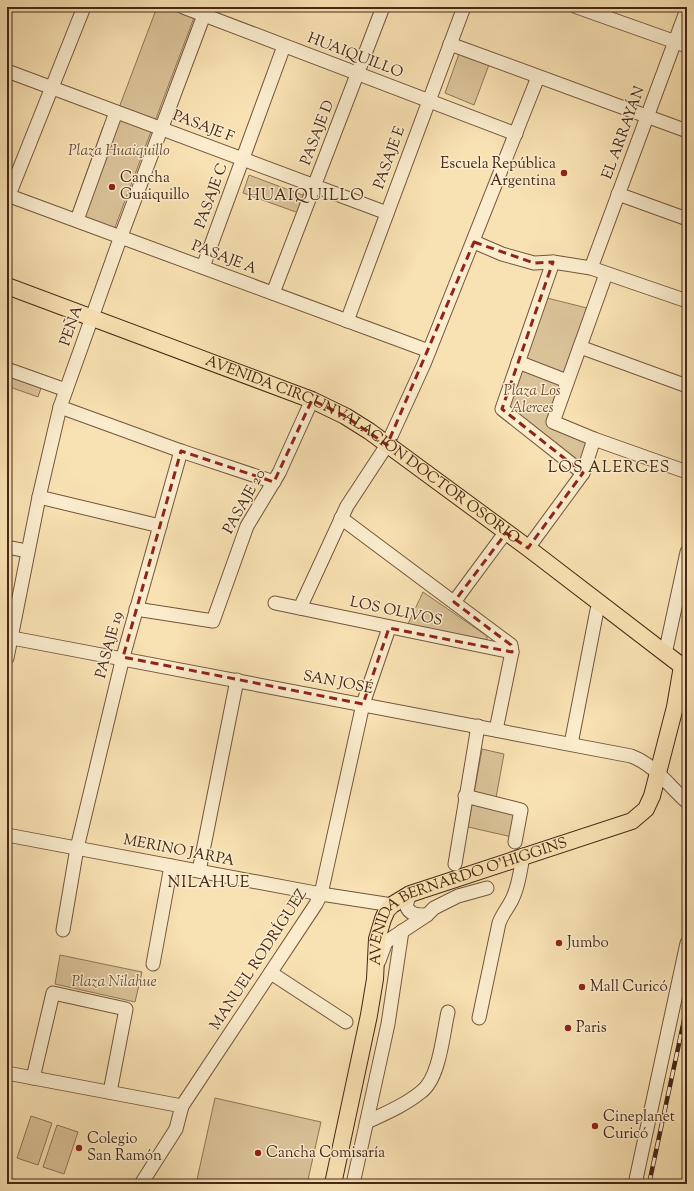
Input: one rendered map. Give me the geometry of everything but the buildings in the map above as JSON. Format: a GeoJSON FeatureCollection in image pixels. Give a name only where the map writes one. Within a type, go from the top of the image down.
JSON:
{"type":"FeatureCollection","features":[{"type":"Feature","properties":{"kind":"main road","name":"AVENIDA CIRCUNVALACIÓN DOCTOR OSORIO"},"geometry":{"type":"LineString","coordinates":[[7,286],[312,400],[345,416],[528,548],[600,605],[684,668]]}},
{"type":"Feature","properties":{"kind":"main road"},"geometry":{"type":"LineString","coordinates":[[658,772],[684,668]]}},
{"type":"Feature","properties":{"kind":"main road"},"geometry":{"type":"LineString","coordinates":[[675,707],[687,690]]}},
{"type":"Feature","properties":{"kind":"main road","name":"AVENIDA BERNARDO O'HIGGINS"},"geometry":{"type":"LineString","coordinates":[[333,1184],[366,1035],[375,979],[377,939],[383,919],[392,905],[410,894],[519,849],[625,823],[638,818],[649,804],[658,772]]}},
{"type":"Feature","properties":{"kind":"street"},"geometry":{"type":"LineString","coordinates":[[8,195],[84,7]]}},
{"type":"Feature","properties":{"kind":"street","name":"HUAIQUILLO"},"geometry":{"type":"LineString","coordinates":[[183,7],[516,134]]}},
{"type":"Feature","properties":{"kind":"street","name":"PASAJE D"},"geometry":{"type":"LineString","coordinates":[[273,293],[383,7]]}},
{"type":"Feature","properties":{"kind":"street","name":"PASAJE E"},"geometry":{"type":"LineString","coordinates":[[347,320],[464,7]]}},
{"type":"Feature","properties":{"kind":"street"},"geometry":{"type":"LineString","coordinates":[[577,7],[681,44]]}},
{"type":"Feature","properties":{"kind":"street","name":"EL ARRAYÁN"},"geometry":{"type":"LineString","coordinates":[[591,268],[647,116],[681,44],[687,9]]}},
{"type":"Feature","properties":{"kind":"street","name":"PEÑA"},"geometry":{"type":"LineString","coordinates":[[7,658],[9,637],[27,551],[60,407],[91,317],[204,15]]}},
{"type":"Feature","properties":{"kind":"street"},"geometry":{"type":"LineString","coordinates":[[450,44],[687,131]]}},
{"type":"Feature","properties":{"kind":"street","name":"PASAJE C"},"geometry":{"type":"LineString","coordinates":[[203,267],[284,46]]}},
{"type":"Feature","properties":{"kind":"street","name":"PASAJE F"},"geometry":{"type":"LineString","coordinates":[[7,71],[387,213]]}},
{"type":"Feature","properties":{"kind":"street"},"geometry":{"type":"LineString","coordinates":[[300,608],[341,518],[354,494],[370,474],[387,445],[429,351],[474,242],[538,77]]}},
{"type":"Feature","properties":{"kind":"street"},"geometry":{"type":"LineString","coordinates":[[77,220],[116,112]]}},
{"type":"Feature","properties":{"kind":"street"},"geometry":{"type":"LineString","coordinates":[[618,194],[687,219]]}},
{"type":"Feature","properties":{"kind":"street","name":"PASAJE A"},"geometry":{"type":"LineString","coordinates":[[8,195],[429,351]]}},
{"type":"Feature","properties":{"kind":"street"},"geometry":{"type":"LineString","coordinates":[[474,242],[502,254],[534,263],[553,262],[591,268],[687,301]]}},
{"type":"Feature","properties":{"kind":"street"},"geometry":{"type":"LineString","coordinates":[[553,262],[502,409],[583,473]]}},
{"type":"Feature","properties":{"kind":"street"},"geometry":{"type":"LineString","coordinates":[[606,274],[553,422],[594,439],[687,472]]}},
{"type":"Feature","properties":{"kind":"street"},"geometry":{"type":"LineString","coordinates":[[580,347],[687,386]]}},
{"type":"Feature","properties":{"kind":"street"},"geometry":{"type":"LineString","coordinates":[[518,362],[567,381]]}},
{"type":"Feature","properties":{"kind":"street"},"geometry":{"type":"LineString","coordinates":[[7,369],[66,390]]}},
{"type":"Feature","properties":{"kind":"street","name":"PASAJE 20"},"geometry":{"type":"LineString","coordinates":[[136,609],[213,621],[245,531],[280,474],[312,400]]}},
{"type":"Feature","properties":{"kind":"street"},"geometry":{"type":"LineString","coordinates":[[60,407],[181,451],[274,482]]}},
{"type":"Feature","properties":{"kind":"street"},"geometry":{"type":"LineString","coordinates":[[528,548],[583,473],[594,439]]}},
{"type":"Feature","properties":{"kind":"street","name":"PASAJE 19"},"geometry":{"type":"LineString","coordinates":[[63,930],[77,848],[123,658],[181,451]]}},
{"type":"Feature","properties":{"kind":"street"},"geometry":{"type":"LineString","coordinates":[[39,497],[160,526]]}},
{"type":"Feature","properties":{"kind":"street"},"geometry":{"type":"LineString","coordinates":[[341,518],[511,645],[512,652],[496,730]]}},
{"type":"Feature","properties":{"kind":"street"},"geometry":{"type":"LineString","coordinates":[[454,602],[506,532]]}},
{"type":"Feature","properties":{"kind":"street"},"geometry":{"type":"LineString","coordinates":[[7,547],[27,551]]}},
{"type":"Feature","properties":{"kind":"street"},"geometry":{"type":"LineString","coordinates":[[665,654],[685,578],[687,552]]}},
{"type":"Feature","properties":{"kind":"street","name":"LOS OLIVOS"},"geometry":{"type":"LineString","coordinates":[[275,603],[389,628],[512,652]]}},
{"type":"Feature","properties":{"kind":"street"},"geometry":{"type":"LineString","coordinates":[[571,744],[597,610],[600,605]]}},
{"type":"Feature","properties":{"kind":"street","name":"MANUEL RODRÍGUEZ"},"geometry":{"type":"LineString","coordinates":[[141,1184],[176,1129],[182,1106],[271,973],[321,894],[362,704],[389,628]]}},
{"type":"Feature","properties":{"kind":"street","name":"SAN JOSÉ"},"geometry":{"type":"LineString","coordinates":[[9,637],[631,756],[644,761],[658,772],[669,786],[687,802]]}},
{"type":"Feature","properties":{"kind":"street"},"geometry":{"type":"LineString","coordinates":[[199,871],[237,680]]}},
{"type":"Feature","properties":{"kind":"street"},"geometry":{"type":"LineString","coordinates":[[455,864],[465,796],[478,726]]}},
{"type":"Feature","properties":{"kind":"street"},"geometry":{"type":"LineString","coordinates":[[465,796],[521,810],[515,894],[503,914],[500,923],[479,1018]]}},
{"type":"Feature","properties":{"kind":"street","name":"MERINO JARPA"},"geometry":{"type":"LineString","coordinates":[[7,835],[321,894],[392,905]]}},
{"type":"Feature","properties":{"kind":"street"},"geometry":{"type":"LineString","coordinates":[[153,964],[171,866]]}},
{"type":"Feature","properties":{"kind":"street"},"geometry":{"type":"LineString","coordinates":[[375,979],[386,942],[444,902],[487,888]]}},
{"type":"Feature","properties":{"kind":"street"},"geometry":{"type":"LineString","coordinates":[[410,894],[406,904],[407,908],[414,914],[427,915]]}},
{"type":"Feature","properties":{"kind":"street"},"geometry":{"type":"LineString","coordinates":[[353,1184],[388,1024],[402,931]]}},
{"type":"Feature","properties":{"kind":"street"},"geometry":{"type":"LineString","coordinates":[[634,1184],[687,943]]}},
{"type":"Feature","properties":{"kind":"street"},"geometry":{"type":"LineString","coordinates":[[271,973],[346,1022]]}},
{"type":"Feature","properties":{"kind":"street"},"geometry":{"type":"LineString","coordinates":[[33,1078],[53,993],[126,1009],[110,1092]]}},
{"type":"Feature","properties":{"kind":"street"},"geometry":{"type":"LineString","coordinates":[[367,1122],[398,1108],[423,1092],[436,1067],[448,1012]]}},
{"type":"Feature","properties":{"kind":"street"},"geometry":{"type":"LineString","coordinates":[[7,1073],[182,1106]]}},
{"type":"Feature","properties":{"kind":"street"},"geometry":{"type":"LineString","coordinates":[[370,1105],[398,1108]]}},
{"type":"Feature","properties":{"kind":"highlighted area"},"geometry":{"type":"Polygon","coordinates":[[[474,242],[534,263],[553,262],[502,409],[583,473],[528,548],[506,533],[454,602],[511,645],[512,652],[389,628],[363,704],[123,657],[181,451],[274,482],[312,400],[345,416],[387,445],[474,242]]]}},
{"type":"Feature","properties":{"kind":"green space","name":"Plaza Huaiquillo"},"geometry":{"type":"Polygon","coordinates":[[[157,7],[198,7],[114,230],[71,216],[103,127],[111,129],[157,7]]]}},
{"type":"Feature","properties":{"kind":"green space"},"geometry":{"type":"Polygon","coordinates":[[[460,51],[490,62],[474,105],[445,93],[460,51]]]}},
{"type":"Feature","properties":{"kind":"green space"},"geometry":{"type":"Polygon","coordinates":[[[249,175],[313,199],[307,216],[243,193],[249,175]]]}},
{"type":"Feature","properties":{"kind":"green space","name":"Plaza Los Alerces"},"geometry":{"type":"Polygon","coordinates":[[[547,298],[587,308],[546,421],[586,441],[580,465],[506,408],[547,298]]]}},
{"type":"Feature","properties":{"kind":"green space"},"geometry":{"type":"Polygon","coordinates":[[[7,373],[42,385],[38,397],[7,386],[7,373]]]}},
{"type":"Feature","properties":{"kind":"green space"},"geometry":{"type":"Polygon","coordinates":[[[423,592],[487,636],[487,642],[408,624],[423,592]]]}},
{"type":"Feature","properties":{"kind":"green space"},"geometry":{"type":"Polygon","coordinates":[[[482,749],[504,754],[495,803],[518,809],[512,837],[468,827],[482,749]]]}},
{"type":"Feature","properties":{"kind":"green space","name":"Plaza Nilahue"},"geometry":{"type":"Polygon","coordinates":[[[60,955],[142,972],[135,1002],[55,984],[60,955]]]}},
{"type":"Feature","properties":{"kind":"green space","name":"Cancha Comisaría"},"geometry":{"type":"Polygon","coordinates":[[[215,1098],[321,1122],[307,1184],[196,1184],[215,1098]]]}},
{"type":"Feature","properties":{"kind":"green space"},"geometry":{"type":"Polygon","coordinates":[[[31,1116],[52,1123],[38,1165],[17,1158],[31,1116]]]}},
{"type":"Feature","properties":{"kind":"green space"},"geometry":{"type":"Polygon","coordinates":[[[57,1125],[78,1132],[64,1174],[43,1167],[57,1125]]]}},
{"type":"Feature","properties":{"kind":"railway"},"geometry":{"type":"LineString","coordinates":[[649,1184],[687,1006]]}},
{"type":"Feature","properties":{"kind":"place","name":"Escuela República Argentina"},"geometry":{"type":"Point","coordinates":[564,173]}},
{"type":"Feature","properties":{"kind":"place","name":"Cancha Guaiquillo"},"geometry":{"type":"Point","coordinates":[112,187]}},
{"type":"Feature","properties":{"kind":"place","name":"Jumbo"},"geometry":{"type":"Point","coordinates":[559,943]}},
{"type":"Feature","properties":{"kind":"place","name":"Mall Curicó"},"geometry":{"type":"Point","coordinates":[582,987]}},
{"type":"Feature","properties":{"kind":"place","name":"Paris"},"geometry":{"type":"Point","coordinates":[568,1028]}},
{"type":"Feature","properties":{"kind":"place","name":"Cineplanet Curicó"},"geometry":{"type":"Point","coordinates":[595,1126]}},
{"type":"Feature","properties":{"kind":"place","name":"Colegio San Ramón"},"geometry":{"type":"Point","coordinates":[79,1148]}},
{"type":"Feature","properties":{"kind":"place","name":"Cancha Comisaría"},"geometry":{"type":"Point","coordinates":[258,1153]}},
{"type":"Feature","properties":{"kind":"district","name":"HUAIQUILLO"},"geometry":{"type":"Point","coordinates":[306,196]}},
{"type":"Feature","properties":{"kind":"district","name":"LOS ALERCES"},"geometry":{"type":"Point","coordinates":[609,468]}},
{"type":"Feature","properties":{"kind":"district","name":"NILAHUE"},"geometry":{"type":"Point","coordinates":[209,883]}}]}
